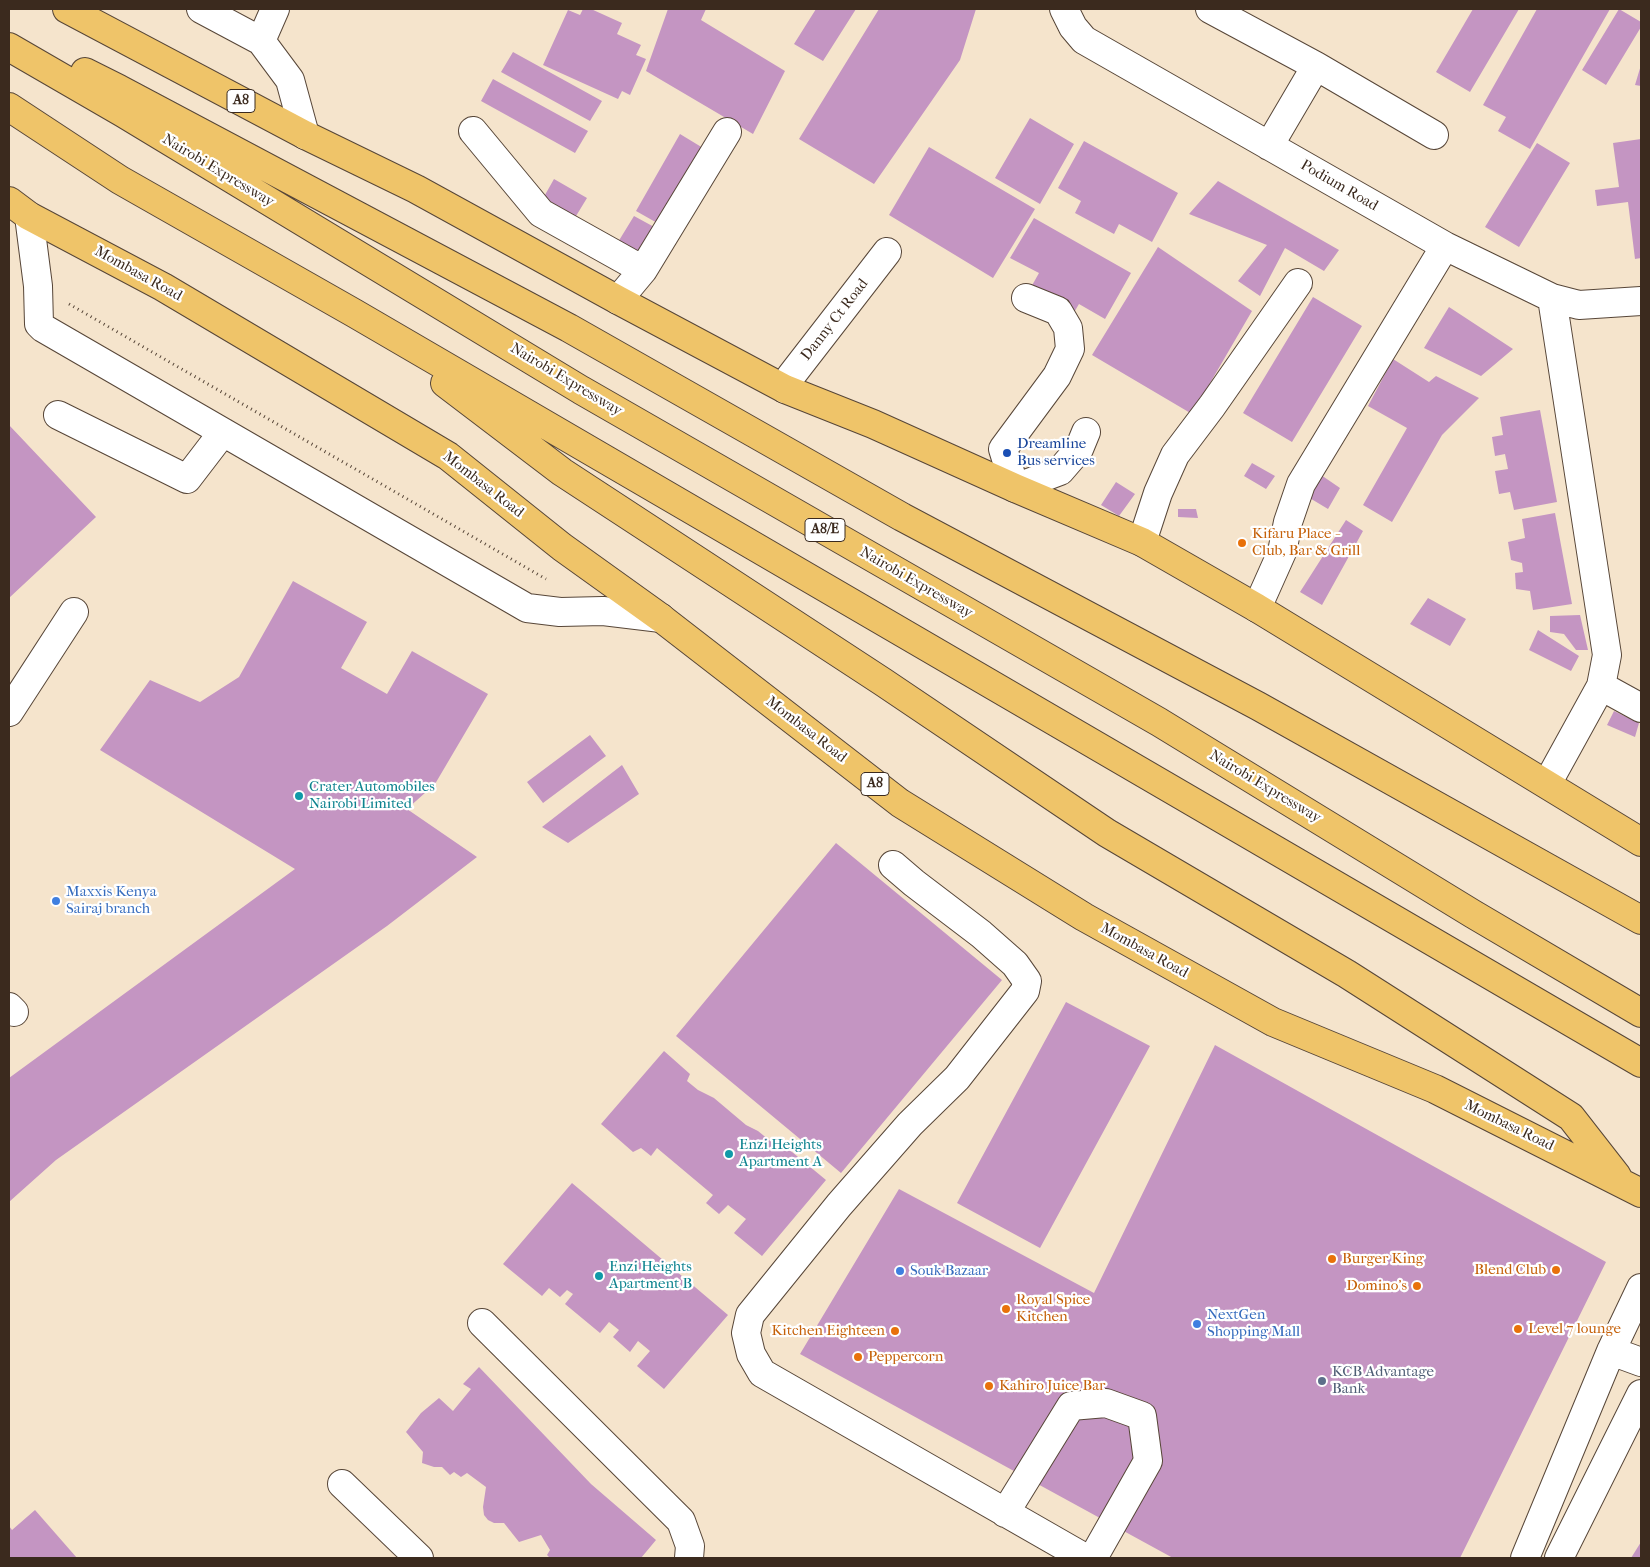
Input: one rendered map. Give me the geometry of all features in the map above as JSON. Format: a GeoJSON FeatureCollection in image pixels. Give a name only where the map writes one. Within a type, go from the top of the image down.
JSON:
{"type":"FeatureCollection","features":[{"type":"Feature","properties":{"kind":"highway","name":"A8"},"geometry":{"type":"LineString","coordinates":[[67,9],[305,135],[416,189],[618,300],[785,388],[874,424],[1014,488],[1142,542],[1258,608],[1641,842]]}},
{"type":"Feature","properties":{"kind":"highway"},"geometry":{"type":"LineString","coordinates":[[9,36],[119,89],[569,328],[902,517],[1258,706],[1641,920]]}},
{"type":"Feature","properties":{"kind":"highway","name":"Nairobi Expressway"},"geometry":{"type":"LineString","coordinates":[[9,47],[123,113],[581,390],[1159,722],[1474,914],[1641,1013]]}},
{"type":"Feature","properties":{"kind":"highway"},"geometry":{"type":"LineString","coordinates":[[9,106],[120,180],[354,312],[1641,1063]]}},
{"type":"Feature","properties":{"kind":"highway","name":"Mombasa Road"},"geometry":{"type":"LineString","coordinates":[[19,208],[163,287],[448,456],[562,547],[660,618],[900,803],[1084,917],[1274,1022],[1435,1090],[1632,1188]]}},
{"type":"Feature","properties":{"kind":"highway"},"geometry":{"type":"LineString","coordinates":[[354,312],[562,472],[883,682],[1106,833],[1347,974],[1571,1117],[1632,1188]]}},
{"type":"Feature","properties":{"kind":"street"},"geometry":{"type":"LineString","coordinates":[[201,9],[261,41],[290,80],[305,135]]}},
{"type":"Feature","properties":{"kind":"street"},"geometry":{"type":"LineString","coordinates":[[261,41],[275,9]]}},
{"type":"Feature","properties":{"kind":"street","name":"Podium Road"},"geometry":{"type":"LineString","coordinates":[[1064,9],[1073,27],[1084,40],[1445,246],[1552,298],[1580,305],[1641,301]]}},
{"type":"Feature","properties":{"kind":"street"},"geometry":{"type":"LineString","coordinates":[[1210,9],[1316,66],[1434,135]]}},
{"type":"Feature","properties":{"kind":"street"},"geometry":{"type":"LineString","coordinates":[[1269,146],[1316,66]]}},
{"type":"Feature","properties":{"kind":"street"},"geometry":{"type":"LineString","coordinates":[[473,131],[541,213],[643,270]]}},
{"type":"Feature","properties":{"kind":"street"},"geometry":{"type":"LineString","coordinates":[[618,300],[643,270],[727,132]]}},
{"type":"Feature","properties":{"kind":"street"},"geometry":{"type":"LineString","coordinates":[[19,208],[38,286],[39,324],[43,328],[527,608],[560,612],[603,611],[660,618]]}},
{"type":"Feature","properties":{"kind":"street"},"geometry":{"type":"LineString","coordinates":[[1258,608],[1282,552],[1288,522],[1301,484],[1445,246]]}},
{"type":"Feature","properties":{"kind":"street","name":"Danny Ct Road"},"geometry":{"type":"LineString","coordinates":[[785,388],[791,376],[887,252]]}},
{"type":"Feature","properties":{"kind":"street"},"geometry":{"type":"LineString","coordinates":[[1142,542],[1158,493],[1175,455],[1212,406],[1298,283]]}},
{"type":"Feature","properties":{"kind":"street"},"geometry":{"type":"LineString","coordinates":[[1026,298],[1058,311],[1068,328],[1070,349],[1058,376],[1003,449],[1014,488],[1060,471],[1079,449],[1086,432]]}},
{"type":"Feature","properties":{"kind":"street"},"geometry":{"type":"LineString","coordinates":[[1547,784],[1601,686],[1607,654],[1552,298]]}},
{"type":"Feature","properties":{"kind":"street"},"geometry":{"type":"LineString","coordinates":[[58,415],[187,479],[223,432]]}},
{"type":"Feature","properties":{"kind":"street"},"geometry":{"type":"LineString","coordinates":[[9,712],[74,612]]}},
{"type":"Feature","properties":{"kind":"street"},"geometry":{"type":"LineString","coordinates":[[1601,686],[1641,708]]}},
{"type":"Feature","properties":{"kind":"street"},"geometry":{"type":"LineString","coordinates":[[893,865],[982,934],[1014,964],[1028,981],[1025,991],[957,1078],[910,1124],[839,1205],[750,1315],[746,1333],[752,1354],[762,1373],[1085,1558]]}},
{"type":"Feature","properties":{"kind":"street"},"geometry":{"type":"LineString","coordinates":[[1524,1558],[1607,1362],[1641,1288]]}},
{"type":"Feature","properties":{"kind":"street"},"geometry":{"type":"LineString","coordinates":[[482,1323],[681,1521],[690,1546],[689,1558]]}},
{"type":"Feature","properties":{"kind":"street"},"geometry":{"type":"LineString","coordinates":[[1607,1362],[1641,1362]]}},
{"type":"Feature","properties":{"kind":"street"},"geometry":{"type":"LineString","coordinates":[[1559,1558],[1641,1392],[1607,1362]]}},
{"type":"Feature","properties":{"kind":"street"},"geometry":{"type":"LineString","coordinates":[[1005,1513],[1071,1406],[1106,1403],[1142,1416],[1148,1461],[1093,1558]]}},
{"type":"Feature","properties":{"kind":"street"},"geometry":{"type":"LineString","coordinates":[[342,1484],[419,1558]]}},
{"type":"Feature","properties":{"kind":"path"},"geometry":{"type":"LineString","coordinates":[[38,286],[552,582]]}},
{"type":"Feature","properties":{"kind":"building"},"geometry":{"type":"Polygon","coordinates":[[[583,9],[591,9],[622,23],[617,34],[641,45],[636,55],[646,59],[630,95],[622,91],[618,99],[543,65],[568,10],[580,15],[583,9]]]}},
{"type":"Feature","properties":{"kind":"building"},"geometry":{"type":"Polygon","coordinates":[[[668,9],[706,9],[701,20],[785,71],[753,134],[646,71],[668,9]]]}},
{"type":"Feature","properties":{"kind":"building"},"geometry":{"type":"Polygon","coordinates":[[[816,9],[856,9],[823,61],[794,44],[816,9]]]}},
{"type":"Feature","properties":{"kind":"building"},"geometry":{"type":"Polygon","coordinates":[[[879,9],[976,9],[960,60],[874,184],[799,139],[879,9]]]}},
{"type":"Feature","properties":{"kind":"building"},"geometry":{"type":"Polygon","coordinates":[[[1473,9],[1519,9],[1470,92],[1436,72],[1473,9]]]}},
{"type":"Feature","properties":{"kind":"building"},"geometry":{"type":"Polygon","coordinates":[[[1537,9],[1610,9],[1530,149],[1498,131],[1506,117],[1483,105],[1537,9]]]}},
{"type":"Feature","properties":{"kind":"building"},"geometry":{"type":"Polygon","coordinates":[[[1619,9],[1641,22],[1641,27],[1606,85],[1582,70],[1619,9]]]}},
{"type":"Feature","properties":{"kind":"building"},"geometry":{"type":"Polygon","coordinates":[[[513,52],[602,101],[590,121],[501,72],[513,52]]]}},
{"type":"Feature","properties":{"kind":"building"},"geometry":{"type":"Polygon","coordinates":[[[1641,65],[1641,86],[1635,85],[1641,65]]]}},
{"type":"Feature","properties":{"kind":"building"},"geometry":{"type":"Polygon","coordinates":[[[493,79],[588,131],[575,153],[481,101],[493,79]]]}},
{"type":"Feature","properties":{"kind":"building"},"geometry":{"type":"Polygon","coordinates":[[[1030,118],[1074,144],[1040,204],[995,178],[1030,118]]]}},
{"type":"Feature","properties":{"kind":"building"},"geometry":{"type":"Polygon","coordinates":[[[680,134],[703,148],[659,224],[636,211],[680,134]]]}},
{"type":"Feature","properties":{"kind":"building"},"geometry":{"type":"Polygon","coordinates":[[[1641,139],[1641,258],[1635,259],[1628,202],[1597,206],[1595,190],[1619,187],[1613,143],[1641,139]]]}},
{"type":"Feature","properties":{"kind":"building"},"geometry":{"type":"Polygon","coordinates":[[[1084,141],[1178,193],[1152,242],[1119,224],[1114,234],[1075,213],[1081,201],[1058,188],[1084,141]]]}},
{"type":"Feature","properties":{"kind":"building"},"geometry":{"type":"Polygon","coordinates":[[[1537,143],[1570,163],[1519,247],[1485,227],[1537,143]]]}},
{"type":"Feature","properties":{"kind":"building"},"geometry":{"type":"Polygon","coordinates":[[[929,147],[1035,209],[993,278],[889,215],[929,147]]]}},
{"type":"Feature","properties":{"kind":"building"},"geometry":{"type":"Polygon","coordinates":[[[554,179],[587,198],[573,221],[541,202],[554,179]]]}},
{"type":"Feature","properties":{"kind":"building"},"geometry":{"type":"Polygon","coordinates":[[[1218,181],[1339,250],[1324,271],[1285,248],[1260,296],[1238,281],[1267,245],[1189,214],[1218,181]]]}},
{"type":"Feature","properties":{"kind":"building"},"geometry":{"type":"Polygon","coordinates":[[[634,216],[656,228],[638,262],[615,247],[634,216]]]}},
{"type":"Feature","properties":{"kind":"building"},"geometry":{"type":"Polygon","coordinates":[[[1034,218],[1131,273],[1105,319],[1079,304],[1073,314],[1030,289],[1039,273],[1010,258],[1034,218]]]}},
{"type":"Feature","properties":{"kind":"building"},"geometry":{"type":"Polygon","coordinates":[[[1158,247],[1252,311],[1192,414],[1092,355],[1158,247]]]}},
{"type":"Feature","properties":{"kind":"building"},"geometry":{"type":"Polygon","coordinates":[[[1313,297],[1362,326],[1292,442],[1243,413],[1313,297]]]}},
{"type":"Feature","properties":{"kind":"building"},"geometry":{"type":"Polygon","coordinates":[[[1449,307],[1513,349],[1481,376],[1424,348],[1449,307]]]}},
{"type":"Feature","properties":{"kind":"building"},"geometry":{"type":"Polygon","coordinates":[[[1393,359],[1429,382],[1436,376],[1479,398],[1442,435],[1392,522],[1363,505],[1407,428],[1368,406],[1393,359]]]}},
{"type":"Feature","properties":{"kind":"building"},"geometry":{"type":"Polygon","coordinates":[[[1540,410],[1557,502],[1514,510],[1510,492],[1499,494],[1495,471],[1508,469],[1505,454],[1495,456],[1492,437],[1503,435],[1500,417],[1540,410]]]}},
{"type":"Feature","properties":{"kind":"building"},"geometry":{"type":"Polygon","coordinates":[[[9,425],[96,517],[9,598],[9,425]]]}},
{"type":"Feature","properties":{"kind":"building"},"geometry":{"type":"Polygon","coordinates":[[[1252,463],[1275,476],[1266,489],[1244,476],[1252,463]]]}},
{"type":"Feature","properties":{"kind":"building"},"geometry":{"type":"Polygon","coordinates":[[[1321,475],[1340,488],[1328,509],[1308,497],[1321,475]]]}},
{"type":"Feature","properties":{"kind":"building"},"geometry":{"type":"Polygon","coordinates":[[[1116,482],[1135,494],[1119,516],[1101,505],[1116,482]]]}},
{"type":"Feature","properties":{"kind":"building"},"geometry":{"type":"Polygon","coordinates":[[[1178,509],[1196,509],[1198,518],[1178,517],[1178,509]]]}},
{"type":"Feature","properties":{"kind":"building"},"geometry":{"type":"Polygon","coordinates":[[[1555,513],[1572,604],[1533,610],[1530,591],[1516,589],[1515,573],[1523,572],[1522,563],[1511,560],[1508,542],[1525,538],[1522,519],[1555,513]]]}},
{"type":"Feature","properties":{"kind":"building"},"geometry":{"type":"Polygon","coordinates":[[[1346,520],[1363,531],[1322,605],[1300,592],[1346,520]]]}},
{"type":"Feature","properties":{"kind":"building"},"geometry":{"type":"Polygon","coordinates":[[[293,581],[367,622],[341,668],[387,694],[412,651],[488,694],[435,784],[407,809],[477,857],[387,926],[56,1160],[9,1202],[9,1078],[295,869],[100,750],[150,680],[200,702],[239,677],[293,581]]]}},
{"type":"Feature","properties":{"kind":"building"},"geometry":{"type":"Polygon","coordinates":[[[1428,598],[1466,619],[1450,646],[1410,624],[1428,598]]]}},
{"type":"Feature","properties":{"kind":"building"},"geometry":{"type":"Polygon","coordinates":[[[1580,615],[1588,650],[1576,650],[1564,634],[1550,632],[1550,616],[1580,615]]]}},
{"type":"Feature","properties":{"kind":"building"},"geometry":{"type":"Polygon","coordinates":[[[1538,630],[1579,656],[1571,671],[1529,650],[1538,630]]]}},
{"type":"Feature","properties":{"kind":"building"},"geometry":{"type":"Polygon","coordinates":[[[1614,711],[1639,723],[1635,737],[1607,725],[1614,711]]]}},
{"type":"Feature","properties":{"kind":"building"},"geometry":{"type":"Polygon","coordinates":[[[590,735],[606,756],[543,803],[527,782],[590,735]]]}},
{"type":"Feature","properties":{"kind":"building"},"geometry":{"type":"Polygon","coordinates":[[[622,765],[639,794],[568,843],[542,827],[622,765]]]}},
{"type":"Feature","properties":{"kind":"building"},"geometry":{"type":"Polygon","coordinates":[[[836,843],[1002,980],[841,1173],[676,1036],[836,843]]]}},
{"type":"Feature","properties":{"kind":"building"},"geometry":{"type":"Polygon","coordinates":[[[1066,1002],[1150,1046],[1040,1248],[957,1203],[1066,1002]]]}},
{"type":"Feature","properties":{"kind":"building","name":"NextGen Shopping Mall"},"geometry":{"type":"Polygon","coordinates":[[[1215,1045],[1606,1262],[1460,1558],[1173,1558],[800,1354],[899,1189],[1094,1293],[1215,1045]]]}},
{"type":"Feature","properties":{"kind":"building","name":"Enzi Heights Apartment A"},"geometry":{"type":"Polygon","coordinates":[[[664,1051],[690,1074],[687,1081],[698,1090],[714,1098],[746,1125],[758,1131],[780,1149],[786,1147],[826,1180],[762,1256],[734,1233],[746,1219],[728,1205],[719,1214],[706,1203],[713,1195],[657,1148],[651,1156],[641,1148],[633,1152],[601,1124],[664,1051]]]}},
{"type":"Feature","properties":{"kind":"building","name":"Enzi Heights Apartment B"},"geometry":{"type":"Polygon","coordinates":[[[572,1183],[728,1315],[664,1389],[637,1366],[650,1351],[638,1341],[630,1352],[613,1337],[619,1330],[609,1322],[600,1333],[565,1304],[573,1294],[567,1290],[560,1297],[549,1288],[542,1296],[503,1264],[572,1183]]]}},
{"type":"Feature","properties":{"kind":"building"},"geometry":{"type":"Polygon","coordinates":[[[479,1367],[591,1484],[656,1540],[641,1558],[550,1558],[547,1555],[550,1550],[541,1535],[519,1542],[504,1523],[494,1523],[488,1520],[484,1515],[483,1507],[486,1487],[467,1473],[461,1477],[454,1472],[450,1475],[442,1467],[434,1467],[422,1463],[423,1452],[406,1432],[421,1413],[439,1398],[453,1411],[471,1389],[463,1384],[479,1367]]]}},
{"type":"Feature","properties":{"kind":"building"},"geometry":{"type":"Polygon","coordinates":[[[35,1510],[77,1558],[9,1558],[9,1526],[12,1530],[35,1510]]]}},
{"type":"Feature","properties":{"kind":"building"},"geometry":{"type":"Polygon","coordinates":[[[1641,1542],[1641,1558],[1631,1558],[1641,1542]]]}},
{"type":"Feature","properties":{"kind":"place","name":"Dreamline Bus services"},"geometry":{"type":"Point","coordinates":[1007,453]}},
{"type":"Feature","properties":{"kind":"place","name":"Kifaru Place - Club, Bar & Grill"},"geometry":{"type":"Point","coordinates":[1242,543]}},
{"type":"Feature","properties":{"kind":"place","name":"Crater Automobiles Nairobi Limited"},"geometry":{"type":"Point","coordinates":[299,796]}},
{"type":"Feature","properties":{"kind":"place","name":"Maxxis Kenya Sairaj branch"},"geometry":{"type":"Point","coordinates":[56,901]}},
{"type":"Feature","properties":{"kind":"place","name":"Enzi Heights Apartment A"},"geometry":{"type":"Point","coordinates":[729,1154]}},
{"type":"Feature","properties":{"kind":"place","name":"Burger King"},"geometry":{"type":"Point","coordinates":[1332,1259]}},
{"type":"Feature","properties":{"kind":"place","name":"Blend Club"},"geometry":{"type":"Point","coordinates":[1556,1270]}},
{"type":"Feature","properties":{"kind":"place","name":"Souk Bazaar"},"geometry":{"type":"Point","coordinates":[900,1271]}},
{"type":"Feature","properties":{"kind":"place","name":"Enzi Heights Apartment B"},"geometry":{"type":"Point","coordinates":[599,1276]}},
{"type":"Feature","properties":{"kind":"place","name":"Domino's"},"geometry":{"type":"Point","coordinates":[1417,1286]}},
{"type":"Feature","properties":{"kind":"place","name":"Royal Spice Kitchen"},"geometry":{"type":"Point","coordinates":[1006,1309]}},
{"type":"Feature","properties":{"kind":"place","name":"NextGen Shopping Mall"},"geometry":{"type":"Point","coordinates":[1197,1324]}},
{"type":"Feature","properties":{"kind":"place","name":"Level 7 lounge"},"geometry":{"type":"Point","coordinates":[1518,1329]}},
{"type":"Feature","properties":{"kind":"place","name":"Kitchen Eighteen"},"geometry":{"type":"Point","coordinates":[895,1331]}},
{"type":"Feature","properties":{"kind":"place","name":"Peppercorn"},"geometry":{"type":"Point","coordinates":[858,1357]}},
{"type":"Feature","properties":{"kind":"place","name":"KCB Advantage Bank"},"geometry":{"type":"Point","coordinates":[1322,1381]}},
{"type":"Feature","properties":{"kind":"place","name":"Kahiro Juice Bar"},"geometry":{"type":"Point","coordinates":[989,1386]}}]}
